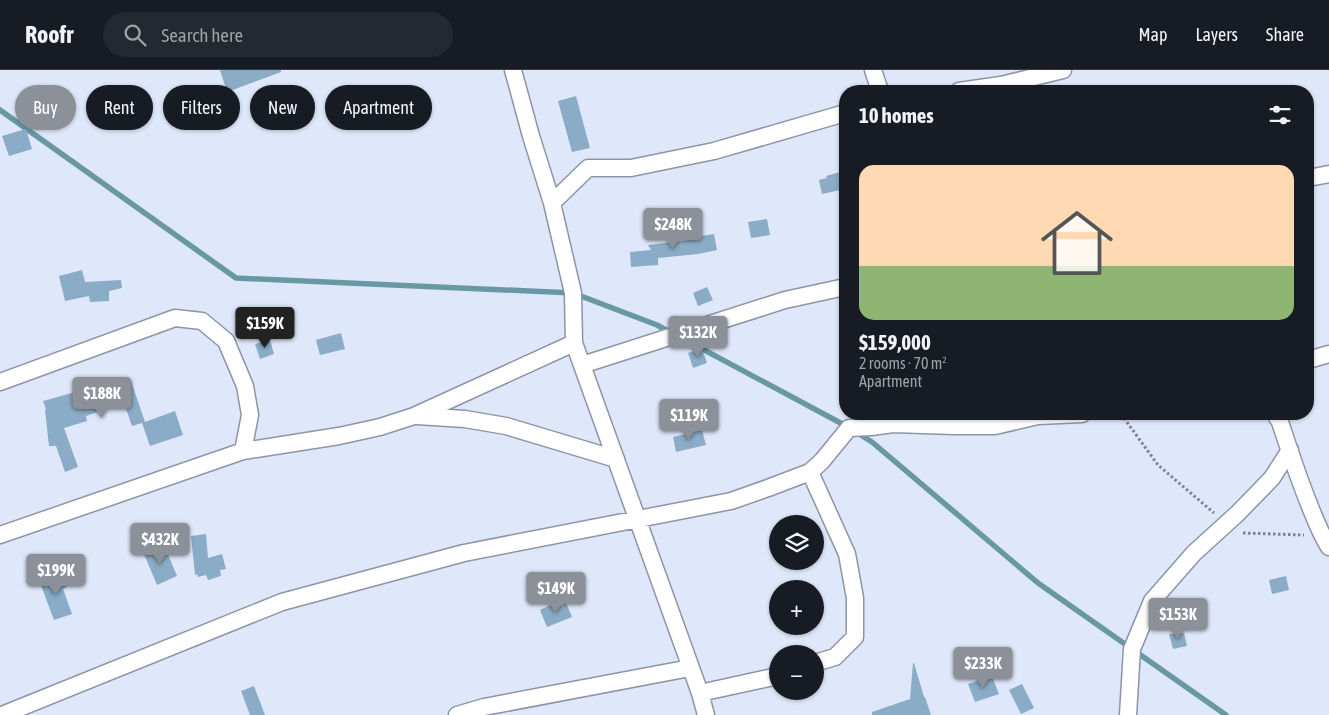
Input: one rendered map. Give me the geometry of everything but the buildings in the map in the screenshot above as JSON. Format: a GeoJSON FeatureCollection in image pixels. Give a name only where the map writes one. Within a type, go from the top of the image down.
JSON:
{"type":"FeatureCollection","features":[{"type":"Feature","properties":{"kind":"street"},"geometry":{"type":"LineString","coordinates":[[513,70],[552,203],[573,293],[574,343],[700,693],[706,715]]}},
{"type":"Feature","properties":{"kind":"street"},"geometry":{"type":"LineString","coordinates":[[873,70],[878,85]]}},
{"type":"Feature","properties":{"kind":"street"},"geometry":{"type":"LineString","coordinates":[[1001,85],[1064,70]]}},
{"type":"Feature","properties":{"kind":"street"},"geometry":{"type":"LineString","coordinates":[[552,203],[588,168],[630,168],[714,151],[839,115]]}},
{"type":"Feature","properties":{"kind":"street"},"geometry":{"type":"LineString","coordinates":[[1314,177],[1329,174]]}},
{"type":"Feature","properties":{"kind":"street"},"geometry":{"type":"LineString","coordinates":[[582,365],[785,300],[839,288]]}},
{"type":"Feature","properties":{"kind":"street"},"geometry":{"type":"LineString","coordinates":[[0,382],[175,318],[202,321],[226,342],[245,386],[250,416],[243,451]]}},
{"type":"Feature","properties":{"kind":"street"},"geometry":{"type":"LineString","coordinates":[[0,535],[243,451],[339,436],[380,427],[414,416],[574,343]]}},
{"type":"Feature","properties":{"kind":"street"},"geometry":{"type":"LineString","coordinates":[[1314,358],[1329,354]]}},
{"type":"Feature","properties":{"kind":"street"},"geometry":{"type":"LineString","coordinates":[[414,416],[465,419],[506,426],[616,459]]}},
{"type":"Feature","properties":{"kind":"street"},"geometry":{"type":"LineString","coordinates":[[2,715],[282,602],[464,553],[731,501],[810,472],[822,462],[849,428],[893,424],[995,426],[1021,420]]}},
{"type":"Feature","properties":{"kind":"street"},"geometry":{"type":"LineString","coordinates":[[1279,420],[1300,482],[1324,532]]}},
{"type":"Feature","properties":{"kind":"street"},"geometry":{"type":"LineString","coordinates":[[1128,715],[1132,649],[1152,601],[1194,553],[1237,514],[1272,478],[1290,450]]}},
{"type":"Feature","properties":{"kind":"street"},"geometry":{"type":"LineString","coordinates":[[810,472],[847,554],[855,598],[855,638],[835,657],[824,660]]}},
{"type":"Feature","properties":{"kind":"street"},"geometry":{"type":"LineString","coordinates":[[457,715],[484,708],[690,668]]}},
{"type":"Feature","properties":{"kind":"street"},"geometry":{"type":"LineString","coordinates":[[700,693],[769,678]]}},
{"type":"Feature","properties":{"kind":"path"},"geometry":{"type":"LineString","coordinates":[[1124,420],[1158,465],[1238,532],[1272,534],[1324,532]]}},
{"type":"Feature","properties":{"kind":"waterway"},"geometry":{"type":"LineString","coordinates":[[0,110],[236,278],[573,293],[657,325],[671,333]]}},
{"type":"Feature","properties":{"kind":"waterway"},"geometry":{"type":"LineString","coordinates":[[680,337],[848,427]]}},
{"type":"Feature","properties":{"kind":"waterway"},"geometry":{"type":"LineString","coordinates":[[856,432],[872,442],[1038,583],[1226,715]]}}]}
